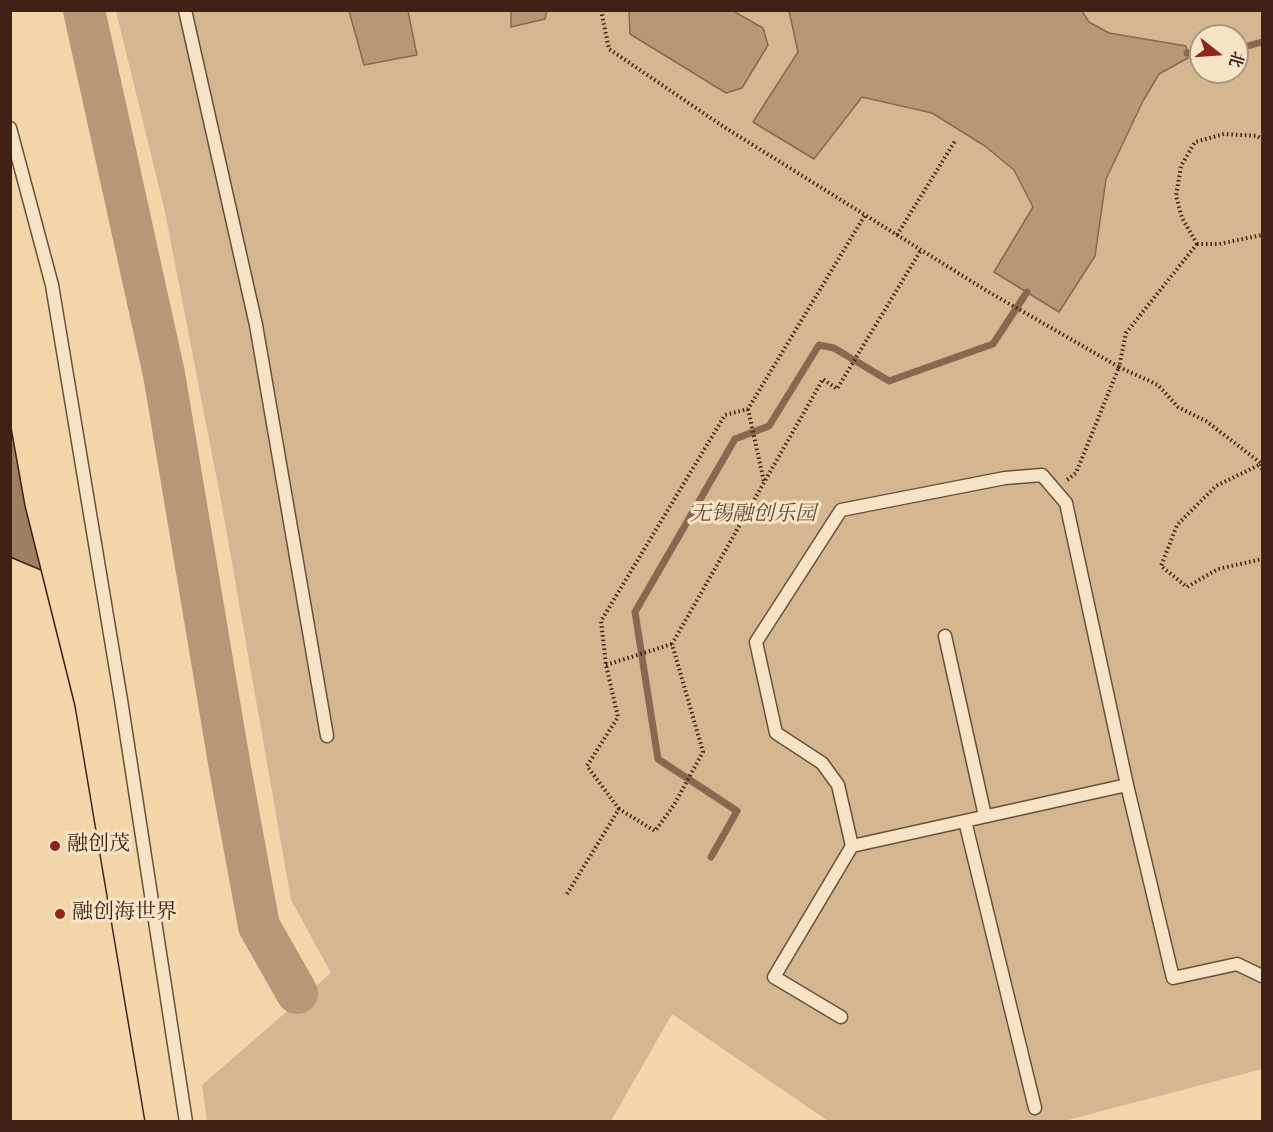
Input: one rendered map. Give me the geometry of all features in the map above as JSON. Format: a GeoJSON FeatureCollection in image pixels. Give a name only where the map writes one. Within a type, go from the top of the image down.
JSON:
{"type":"FeatureCollection","features":[{"type":"Feature","properties":{"kind":"lane"},"geometry":{"type":"LineString","coordinates":[[185,10],[256,325],[327,736]]}},
{"type":"Feature","properties":{"kind":"lane"},"geometry":{"type":"LineString","coordinates":[[10,128],[52,285],[121,700],[186,1122]]}},
{"type":"Feature","properties":{"kind":"lane"},"geometry":{"type":"LineString","coordinates":[[841,1017],[774,977],[852,846],[838,785],[822,763],[776,733],[756,642],[841,510],[1014,477],[1042,474],[1066,503],[1127,784],[1173,978],[1237,964],[1263,976]]}},
{"type":"Feature","properties":{"kind":"lane"},"geometry":{"type":"LineString","coordinates":[[945,636],[985,816]]}},
{"type":"Feature","properties":{"kind":"lane"},"geometry":{"type":"LineString","coordinates":[[852,846],[1127,784]]}},
{"type":"Feature","properties":{"kind":"lane"},"geometry":{"type":"LineString","coordinates":[[965,821],[1035,1108]]}},
{"type":"Feature","properties":{"kind":"path"},"geometry":{"type":"LineString","coordinates":[[601,10],[609,49],[724,127],[987,291],[1119,367],[1158,386],[1178,407],[1206,421],[1262,464],[1263,470]]}},
{"type":"Feature","properties":{"kind":"path"},"geometry":{"type":"LineString","coordinates":[[1197,244],[1182,218],[1176,196],[1181,166],[1195,142],[1224,134],[1257,136],[1263,139]]}},
{"type":"Feature","properties":{"kind":"path"},"geometry":{"type":"LineString","coordinates":[[897,235],[955,141]]}},
{"type":"Feature","properties":{"kind":"path"},"geometry":{"type":"LineString","coordinates":[[672,644],[703,752],[674,805],[655,831],[619,809],[586,766],[618,717],[606,665],[601,621],[724,415],[748,409],[865,215]]}},
{"type":"Feature","properties":{"kind":"path"},"geometry":{"type":"LineString","coordinates":[[1197,244],[1219,244],[1263,235]]}},
{"type":"Feature","properties":{"kind":"path"},"geometry":{"type":"LineString","coordinates":[[1055,490],[1076,473],[1119,367],[1126,333],[1197,244]]}},
{"type":"Feature","properties":{"kind":"path"},"geometry":{"type":"LineString","coordinates":[[606,665],[672,644],[824,379],[837,388],[843,381],[921,250]]}},
{"type":"Feature","properties":{"kind":"path"},"geometry":{"type":"LineString","coordinates":[[748,409],[764,482]]}},
{"type":"Feature","properties":{"kind":"path"},"geometry":{"type":"LineString","coordinates":[[1262,464],[1216,486],[1177,525],[1161,566],[1188,587],[1218,569],[1263,560]]}},
{"type":"Feature","properties":{"kind":"path"},"geometry":{"type":"LineString","coordinates":[[567,894],[619,809]]}},
{"type":"Feature","properties":{"kind":"green space","name":"无锡融创乐园"},"geometry":{"type":"Polygon","coordinates":[[[116,11],[1262,11],[1262,1069],[1064,1121],[828,1121],[672,1014],[611,1121],[207,1121],[202,1085],[331,973],[291,900],[222,506],[165,212],[116,11]]]}},
{"type":"Feature","properties":{"kind":"shaded area"},"geometry":{"type":"Polygon","coordinates":[[[511,10],[547,11],[545,19],[511,27],[511,10]]]}},
{"type":"Feature","properties":{"kind":"shaded area"},"geometry":{"type":"Polygon","coordinates":[[[629,10],[733,11],[763,28],[768,45],[742,88],[726,93],[630,34],[629,10]]]}},
{"type":"Feature","properties":{"kind":"shaded area"},"geometry":{"type":"Polygon","coordinates":[[[349,11],[408,11],[417,55],[364,65],[349,11]]]}},
{"type":"Feature","properties":{"kind":"shaded area"},"geometry":{"type":"Polygon","coordinates":[[[789,11],[1082,11],[1089,22],[1109,33],[1186,46],[1188,58],[1159,74],[1143,101],[1106,179],[1095,256],[1059,312],[994,272],[1033,207],[1014,170],[985,146],[932,113],[862,97],[814,159],[753,122],[798,52],[789,11]]]}},
{"type":"Feature","properties":{"kind":"building","name":"融创茂"},"geometry":{"type":"Polygon","coordinates":[[[10,422],[25,506],[75,706],[145,1122],[10,1122],[10,422]]]}},
{"type":"Feature","properties":{"kind":"building","name":"融创茂"},"geometry":{"type":"Polygon","coordinates":[[[10,557],[41,570],[75,706],[145,1122],[10,1122],[10,557]]]}},
{"type":"Feature","properties":{"kind":"waterway"},"geometry":{"type":"LineString","coordinates":[[84,10],[164,374],[259,926],[297,993]]}},
{"type":"Feature","properties":{"kind":"waterway"},"geometry":{"type":"LineString","coordinates":[[1249,46],[1262,42]]}},
{"type":"Feature","properties":{"kind":"waterway"},"geometry":{"type":"LineString","coordinates":[[711,857],[737,811],[658,759],[635,612],[735,439],[769,426],[819,345],[834,348],[889,381],[993,344],[1027,292]]}},
{"type":"Feature","properties":{"kind":"place","name":"融创茂"},"geometry":{"type":"Point","coordinates":[55,846]}},
{"type":"Feature","properties":{"kind":"place","name":"融创海世界"},"geometry":{"type":"Point","coordinates":[60,914]}}]}
